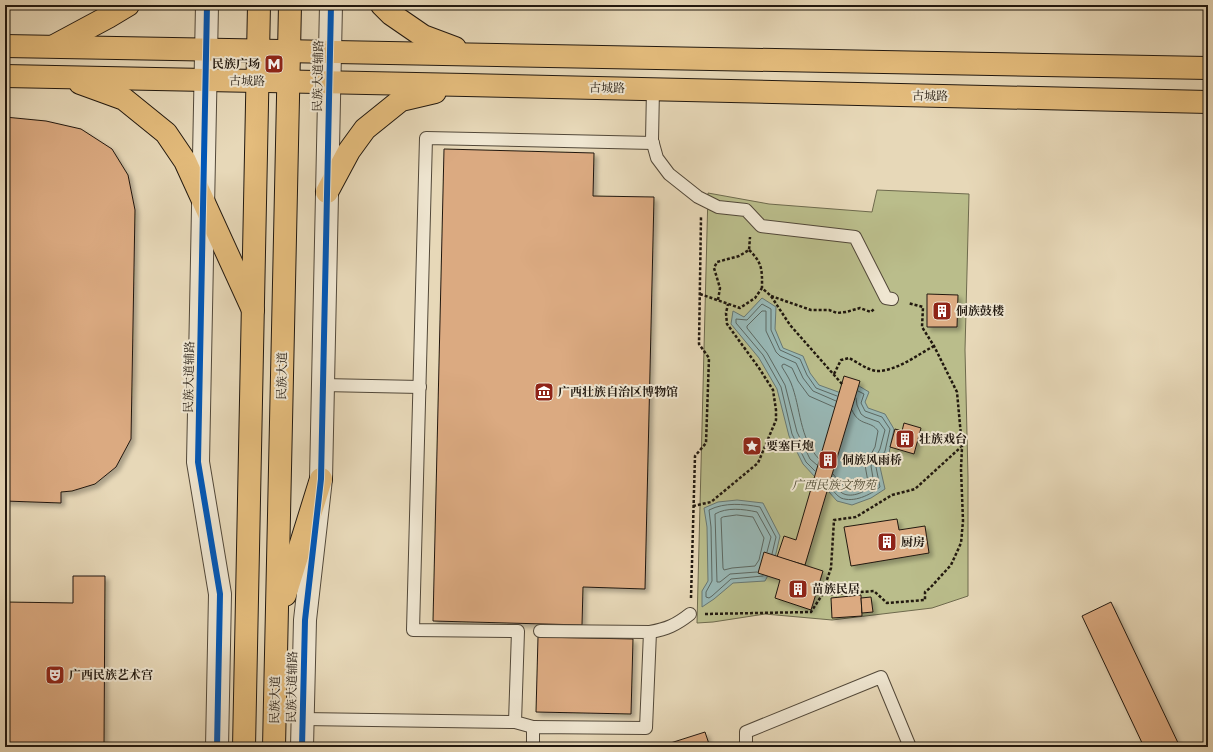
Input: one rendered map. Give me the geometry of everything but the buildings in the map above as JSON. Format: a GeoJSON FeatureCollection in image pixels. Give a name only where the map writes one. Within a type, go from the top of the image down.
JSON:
{"type":"FeatureCollection","features":[{"type":"Feature","properties":{"kind":"main road"},"geometry":{"type":"LineString","coordinates":[[52,46],[128,5]]}},
{"type":"Feature","properties":{"kind":"main road"},"geometry":{"type":"LineString","coordinates":[[244,747],[259,5]]}},
{"type":"Feature","properties":{"kind":"main road","name":"民族大道"},"geometry":{"type":"LineString","coordinates":[[274,747],[290,5]]}},
{"type":"Feature","properties":{"kind":"main road"},"geometry":{"type":"LineString","coordinates":[[382,5],[391,14],[423,36],[467,53]]}},
{"type":"Feature","properties":{"kind":"main road"},"geometry":{"type":"LineString","coordinates":[[5,46],[467,53],[1208,68]]}},
{"type":"Feature","properties":{"kind":"main road","name":"古城路"},"geometry":{"type":"LineString","coordinates":[[5,76],[466,84],[1208,102]]}},
{"type":"Feature","properties":{"kind":"main road"},"geometry":{"type":"LineString","coordinates":[[66,78],[124,99],[166,133],[185,161],[253,310]]}},
{"type":"Feature","properties":{"kind":"main road"},"geometry":{"type":"LineString","coordinates":[[327,192],[349,151],[365,129],[401,100],[466,84]]}},
{"type":"Feature","properties":{"kind":"main road"},"geometry":{"type":"LineString","coordinates":[[277,619],[321,479]]}},
{"type":"Feature","properties":{"kind":"street","name":"民族大道辅路"},"geometry":{"type":"LineString","coordinates":[[207,5],[198,462],[220,594],[217,747]]}},
{"type":"Feature","properties":{"kind":"street","name":"民族大道辅路"},"geometry":{"type":"LineString","coordinates":[[302,747],[305,620],[321,479],[331,5]]}},
{"type":"Feature","properties":{"kind":"lane"},"geometry":{"type":"LineString","coordinates":[[653,89],[653,143],[657,158],[669,174],[701,199],[718,207],[746,210],[761,226],[855,237],[889,298]]}},
{"type":"Feature","properties":{"kind":"lane"},"geometry":{"type":"LineString","coordinates":[[515,722],[518,631],[413,630],[426,138],[653,143]]}},
{"type":"Feature","properties":{"kind":"lane"},"geometry":{"type":"LineString","coordinates":[[323,385],[420,387]]}},
{"type":"Feature","properties":{"kind":"lane"},"geometry":{"type":"LineString","coordinates":[[540,631],[650,632],[673,626],[690,614]]}},
{"type":"Feature","properties":{"kind":"lane"},"geometry":{"type":"LineString","coordinates":[[302,719],[515,722],[533,727],[646,728],[650,632]]}},
{"type":"Feature","properties":{"kind":"lane"},"geometry":{"type":"LineString","coordinates":[[746,747],[746,732],[881,677],[910,747]]}},
{"type":"Feature","properties":{"kind":"lane"},"geometry":{"type":"LineString","coordinates":[[533,727],[533,747]]}},
{"type":"Feature","properties":{"kind":"path"},"geometry":{"type":"LineString","coordinates":[[701,199],[699,344],[709,358],[706,443],[695,456],[690,614],[811,612],[822,595],[831,568],[834,520],[856,517],[892,495],[915,489],[962,446]]}},
{"type":"Feature","properties":{"kind":"path"},"geometry":{"type":"LineString","coordinates":[[749,250],[752,216]]}},
{"type":"Feature","properties":{"kind":"path"},"geometry":{"type":"LineString","coordinates":[[700,294],[740,308],[755,298],[762,288],[762,269],[757,257],[749,250]]}},
{"type":"Feature","properties":{"kind":"path"},"geometry":{"type":"LineString","coordinates":[[718,300],[720,288],[714,268],[717,262],[739,256],[749,250]]}},
{"type":"Feature","properties":{"kind":"path"},"geometry":{"type":"LineString","coordinates":[[762,288],[771,296],[790,325],[842,384]]}},
{"type":"Feature","properties":{"kind":"path"},"geometry":{"type":"LineString","coordinates":[[771,296],[810,310],[829,310],[837,313],[860,308],[871,312],[889,298],[924,307],[922,327],[934,346],[957,392],[962,446],[961,469],[963,521],[961,543],[951,564],[925,592],[926,600],[887,603],[874,591],[822,595]]}},
{"type":"Feature","properties":{"kind":"path"},"geometry":{"type":"LineString","coordinates":[[693,506],[711,502],[758,462],[776,420],[773,390],[727,324],[726,312],[728,304]]}},
{"type":"Feature","properties":{"kind":"path"},"geometry":{"type":"LineString","coordinates":[[834,374],[841,360],[849,358],[876,371],[894,368],[934,346]]}},
{"type":"Feature","properties":{"kind":"green space","name":"广西民族文物苑"},"geometry":{"type":"Polygon","coordinates":[[[877,190],[969,194],[965,350],[968,477],[968,596],[932,608],[832,620],[765,614],[697,623],[708,193],[769,204],[872,212],[877,190]]]}},
{"type":"Feature","properties":{"kind":"water"},"geometry":{"type":"Polygon","coordinates":[[[762,298],[776,307],[775,329],[783,348],[803,356],[810,373],[819,385],[841,393],[859,386],[869,392],[865,402],[868,408],[885,414],[894,429],[889,453],[880,467],[885,489],[871,498],[852,505],[837,501],[803,464],[789,436],[777,389],[759,358],[731,324],[733,311],[744,317],[762,298]]]}},
{"type":"Feature","properties":{"kind":"water"},"geometry":{"type":"Polygon","coordinates":[[[737,500],[763,503],[780,536],[773,566],[765,581],[733,583],[702,607],[702,591],[708,581],[707,527],[704,508],[718,502],[737,500]]]}},
{"type":"Feature","properties":{"kind":"cycle path"},"geometry":{"type":"LineString","coordinates":[[207,5],[198,462],[220,594],[217,747]]}},
{"type":"Feature","properties":{"kind":"cycle path"},"geometry":{"type":"LineString","coordinates":[[302,747],[305,620],[321,479],[331,5]]}},
{"type":"Feature","properties":{"kind":"place","name":"民族广场"},"geometry":{"type":"Point","coordinates":[274,64]}},
{"type":"Feature","properties":{"kind":"place","name":"侗族鼓楼"},"geometry":{"type":"Point","coordinates":[942,311]}},
{"type":"Feature","properties":{"kind":"place","name":"广西壮族自治区博物馆"},"geometry":{"type":"Point","coordinates":[544,392]}},
{"type":"Feature","properties":{"kind":"place","name":"壮族戏台"},"geometry":{"type":"Point","coordinates":[905,439]}},
{"type":"Feature","properties":{"kind":"place","name":"要塞巨炮"},"geometry":{"type":"Point","coordinates":[752,446]}},
{"type":"Feature","properties":{"kind":"place","name":"侗族风雨桥"},"geometry":{"type":"Point","coordinates":[828,460]}},
{"type":"Feature","properties":{"kind":"place","name":"厨房"},"geometry":{"type":"Point","coordinates":[887,542]}},
{"type":"Feature","properties":{"kind":"place","name":"苗族民居"},"geometry":{"type":"Point","coordinates":[798,589]}},
{"type":"Feature","properties":{"kind":"place","name":"广西民族艺术宫"},"geometry":{"type":"Point","coordinates":[55,675]}}]}
